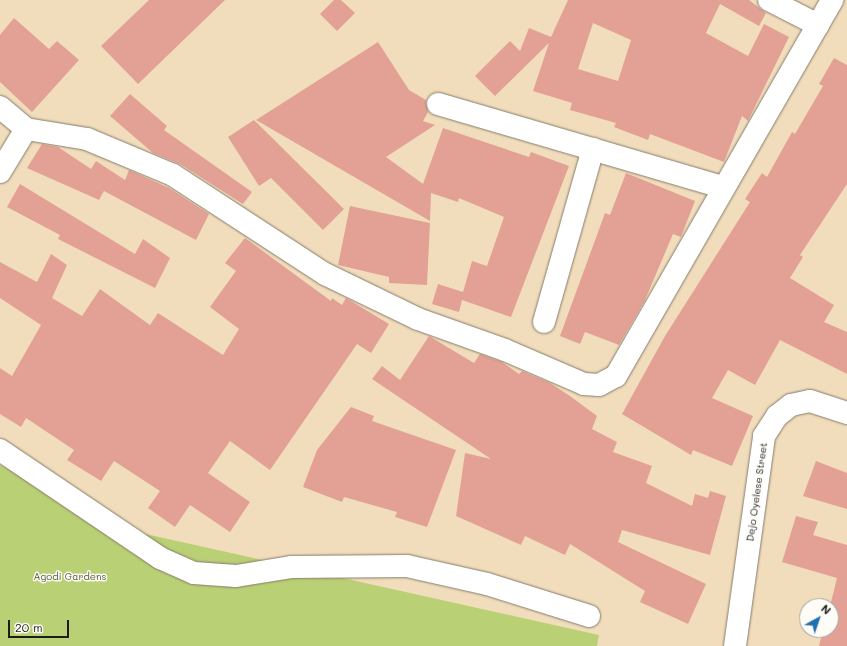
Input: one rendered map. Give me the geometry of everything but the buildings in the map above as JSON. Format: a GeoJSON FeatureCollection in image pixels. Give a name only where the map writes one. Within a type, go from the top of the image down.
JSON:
{"type":"FeatureCollection","features":[{"type":"Feature","properties":{"kind":"street"},"geometry":{"type":"LineString","coordinates":[[769,0],[818,25]]}},
{"type":"Feature","properties":{"kind":"street"},"geometry":{"type":"LineString","coordinates":[[0,107],[26,128],[87,139],[173,175],[325,274],[418,319],[505,350],[584,384],[599,385],[616,376],[722,187],[832,0]]}},
{"type":"Feature","properties":{"kind":"street"},"geometry":{"type":"LineString","coordinates":[[438,104],[722,187]]}},
{"type":"Feature","properties":{"kind":"street"},"geometry":{"type":"LineString","coordinates":[[0,172],[26,128]]}},
{"type":"Feature","properties":{"kind":"street"},"geometry":{"type":"LineString","coordinates":[[544,322],[593,149]]}},
{"type":"Feature","properties":{"kind":"street","name":"Dejo Oyelese Street"},"geometry":{"type":"LineString","coordinates":[[735,646],[764,436],[777,416],[791,405],[810,401],[847,413]]}},
{"type":"Feature","properties":{"kind":"street"},"geometry":{"type":"LineString","coordinates":[[0,450],[160,558],[194,573],[236,576],[292,567],[407,566],[487,584],[589,616]]}},
{"type":"Feature","properties":{"kind":"green space","name":"Agodi Gardens"},"geometry":{"type":"Polygon","coordinates":[[[0,465],[132,531],[599,635],[597,646],[0,646],[0,465]]]}}]}
